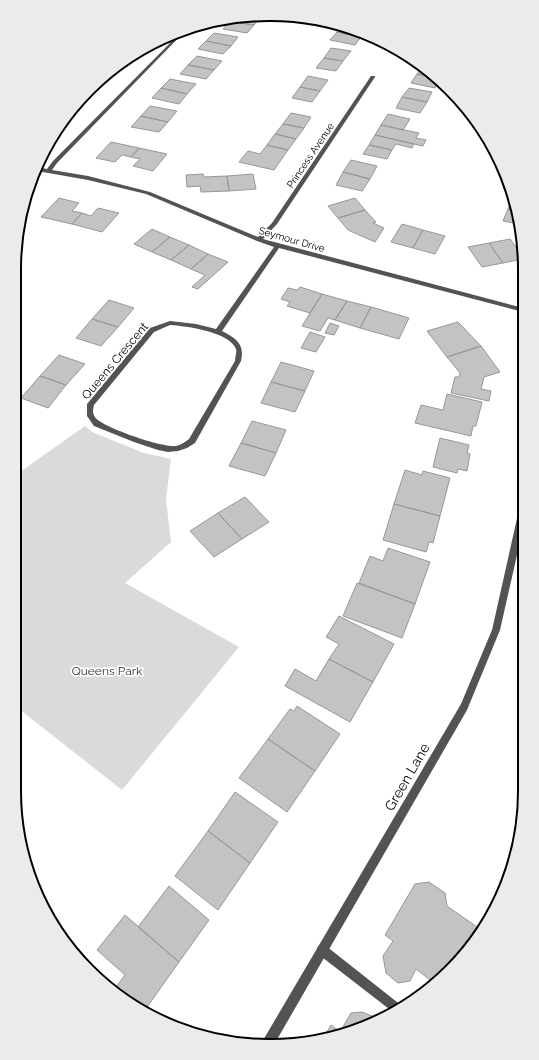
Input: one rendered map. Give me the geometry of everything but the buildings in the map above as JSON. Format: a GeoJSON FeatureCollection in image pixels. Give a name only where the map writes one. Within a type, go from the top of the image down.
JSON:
{"type":"FeatureCollection","features":[{"type":"Feature","properties":{"kind":"street"},"geometry":{"type":"LineString","coordinates":[[50,171],[55,162],[176,39]]}},
{"type":"Feature","properties":{"kind":"street","name":"Princess Avenue"},"geometry":{"type":"LineString","coordinates":[[259,240],[274,224],[373,77]]}},
{"type":"Feature","properties":{"kind":"street","name":"Seymour Drive"},"geometry":{"type":"LineString","coordinates":[[42,170],[88,178],[148,193],[259,240],[278,246],[518,309]]}},
{"type":"Feature","properties":{"kind":"street"},"geometry":{"type":"LineString","coordinates":[[217,332],[278,246]]}},
{"type":"Feature","properties":{"kind":"street","name":"Queens Crescent"},"geometry":{"type":"LineString","coordinates":[[180,323],[198,326],[217,332],[232,340],[238,346],[240,354],[238,361],[192,441],[185,446],[176,449],[159,447],[97,424],[91,419],[89,412],[91,404],[152,330],[160,326],[180,323]]}},
{"type":"Feature","properties":{"kind":"street","name":"Green Lane"},"geometry":{"type":"LineString","coordinates":[[270,1039],[464,707],[496,630],[518,532]]}},
{"type":"Feature","properties":{"kind":"street"},"geometry":{"type":"LineString","coordinates":[[322,950],[394,1006]]}},
{"type":"Feature","properties":{"kind":"green space","name":"Queens Park"},"geometry":{"type":"Polygon","coordinates":[[[85,426],[92,432],[144,453],[171,459],[166,499],[171,542],[125,583],[239,647],[122,790],[21,711],[21,471],[85,426]]]}}]}
